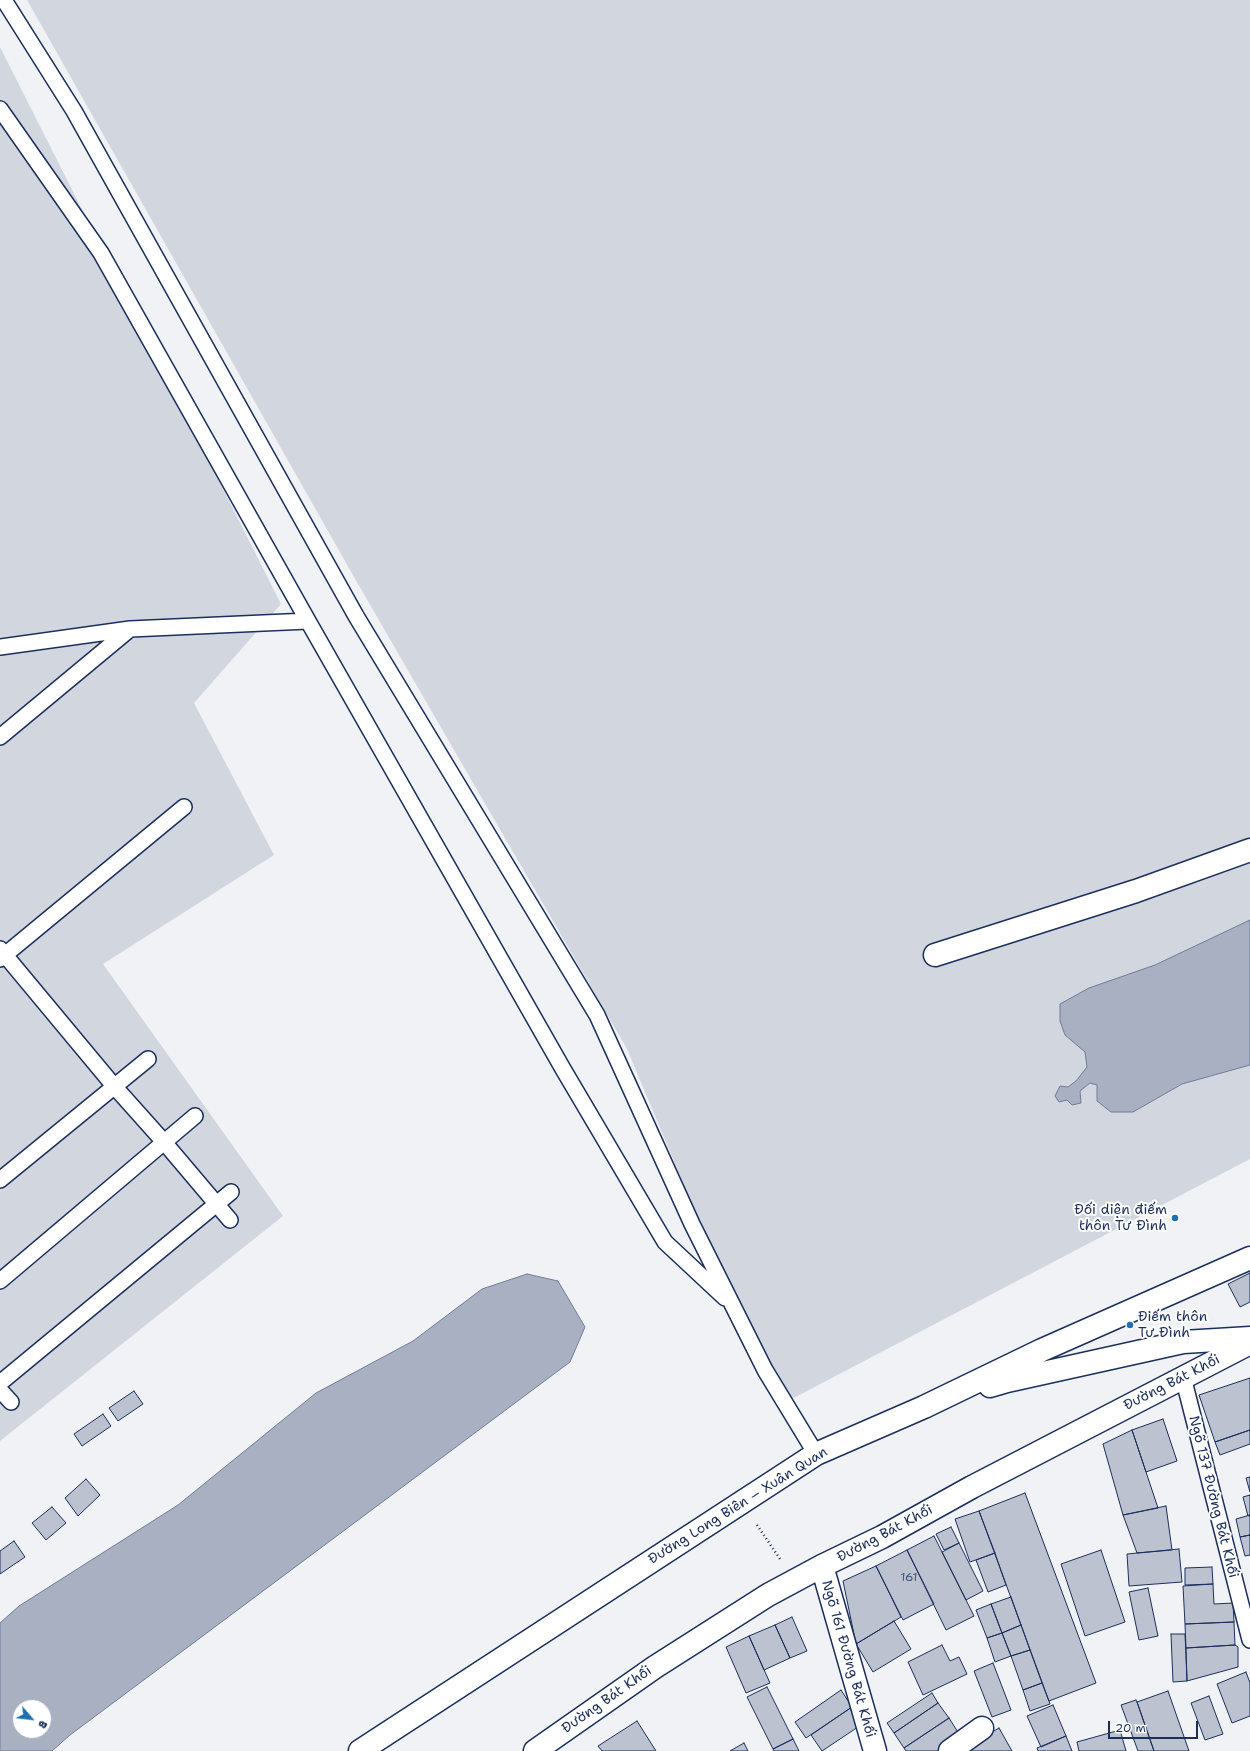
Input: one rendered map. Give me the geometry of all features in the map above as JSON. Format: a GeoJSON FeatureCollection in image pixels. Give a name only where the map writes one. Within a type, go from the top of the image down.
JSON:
{"type":"FeatureCollection","features":[{"type":"Feature","properties":{"kind":"street"},"geometry":{"type":"LineString","coordinates":[[935,954],[1136,891],[1250,850]]}},
{"type":"Feature","properties":{"kind":"street","name":"Đường Long Biên – Xuân Quan"},"geometry":{"type":"LineString","coordinates":[[360,1751],[816,1454],[924,1407],[1042,1350],[1250,1258]]}},
{"type":"Feature","properties":{"kind":"street"},"geometry":{"type":"LineString","coordinates":[[924,1407],[1007,1381],[1183,1342],[1250,1338]]}},
{"type":"Feature","properties":{"kind":"street","name":"Đường Bát Khối"},"geometry":{"type":"LineString","coordinates":[[541,1749],[655,1667],[768,1595],[822,1566],[882,1537],[972,1486],[1250,1343]]}},
{"type":"Feature","properties":{"kind":"street","name":"Ngõ 161 Đường Bát Khối"},"geometry":{"type":"LineString","coordinates":[[822,1566],[875,1751]]}},
{"type":"Feature","properties":{"kind":"street"},"geometry":{"type":"LineString","coordinates":[[950,1751],[982,1728]]}},
{"type":"Feature","properties":{"kind":"lane"},"geometry":{"type":"LineString","coordinates":[[4,0],[74,111],[356,616],[597,1015],[692,1224],[765,1370],[816,1454]]}},
{"type":"Feature","properties":{"kind":"lane"},"geometry":{"type":"LineString","coordinates":[[0,109],[101,253],[563,1069],[665,1242],[732,1304]]}},
{"type":"Feature","properties":{"kind":"lane"},"geometry":{"type":"LineString","coordinates":[[0,647],[130,629],[308,621]]}},
{"type":"Feature","properties":{"kind":"lane"},"geometry":{"type":"LineString","coordinates":[[0,737],[130,629]]}},
{"type":"Feature","properties":{"kind":"lane"},"geometry":{"type":"LineString","coordinates":[[184,807],[2,954],[230,1220]]}},
{"type":"Feature","properties":{"kind":"lane"},"geometry":{"type":"LineString","coordinates":[[0,1180],[148,1059]]}},
{"type":"Feature","properties":{"kind":"lane"},"geometry":{"type":"LineString","coordinates":[[0,1281],[195,1116]]}},
{"type":"Feature","properties":{"kind":"lane"},"geometry":{"type":"LineString","coordinates":[[0,1383],[231,1192]]}},
{"type":"Feature","properties":{"kind":"lane","name":"Ngõ 137 Đường Bát Khối"},"geometry":{"type":"LineString","coordinates":[[1183,1377],[1250,1640]]}},
{"type":"Feature","properties":{"kind":"lane"},"geometry":{"type":"LineString","coordinates":[[0,1390],[11,1402]]}},
{"type":"Feature","properties":{"kind":"path"},"geometry":{"type":"LineString","coordinates":[[742,1502],[795,1581]]}},
{"type":"Feature","properties":{"kind":"shaded area"},"geometry":{"type":"Polygon","coordinates":[[[27,0],[1250,0],[1250,1159],[784,1403],[753,1350],[627,1049],[358,584],[27,0]]]}},
{"type":"Feature","properties":{"kind":"shaded area"},"geometry":{"type":"Polygon","coordinates":[[[0,47],[281,604],[194,703],[274,855],[103,964],[283,1216],[0,1441],[0,47]]]}},
{"type":"Feature","properties":{"kind":"water"},"geometry":{"type":"Polygon","coordinates":[[[1250,920],[1250,1065],[1182,1084],[1133,1112],[1111,1112],[1097,1101],[1097,1085],[1090,1083],[1080,1091],[1081,1103],[1072,1105],[1067,1100],[1059,1102],[1055,1096],[1060,1086],[1068,1087],[1076,1081],[1087,1067],[1085,1052],[1065,1035],[1060,1021],[1060,1004],[1089,988],[1155,965],[1250,920]]]}},
{"type":"Feature","properties":{"kind":"water"},"geometry":{"type":"Polygon","coordinates":[[[527,1274],[558,1281],[585,1327],[570,1362],[70,1735],[52,1751],[0,1751],[0,1623],[19,1606],[178,1505],[316,1393],[413,1341],[482,1289],[527,1274]]]}},
{"type":"Feature","properties":{"kind":"building"},"geometry":{"type":"Polygon","coordinates":[[[1250,1273],[1250,1302],[1240,1307],[1228,1284],[1250,1273]]]}},
{"type":"Feature","properties":{"kind":"building"},"geometry":{"type":"Polygon","coordinates":[[[1250,1378],[1250,1430],[1215,1442],[1199,1395],[1250,1378]]]}},
{"type":"Feature","properties":{"kind":"building"},"geometry":{"type":"Polygon","coordinates":[[[134,1391],[143,1404],[118,1421],[109,1408],[134,1391]]]}},
{"type":"Feature","properties":{"kind":"building"},"geometry":{"type":"Polygon","coordinates":[[[103,1414],[111,1426],[82,1446],[74,1434],[103,1414]]]}},
{"type":"Feature","properties":{"kind":"building"},"geometry":{"type":"Polygon","coordinates":[[[1163,1419],[1177,1461],[1146,1472],[1132,1430],[1163,1419]]]}},
{"type":"Feature","properties":{"kind":"building"},"geometry":{"type":"Polygon","coordinates":[[[1132,1430],[1158,1508],[1123,1515],[1103,1444],[1132,1430]]]}},
{"type":"Feature","properties":{"kind":"building"},"geometry":{"type":"Polygon","coordinates":[[[1250,1430],[1250,1444],[1220,1455],[1215,1442],[1250,1430]]]}},
{"type":"Feature","properties":{"kind":"building"},"geometry":{"type":"Polygon","coordinates":[[[1250,1477],[1250,1492],[1246,1478],[1250,1477]]]}},
{"type":"Feature","properties":{"kind":"building"},"geometry":{"type":"Polygon","coordinates":[[[86,1479],[100,1495],[78,1516],[65,1498],[86,1479]]]}},
{"type":"Feature","properties":{"kind":"building"},"geometry":{"type":"Polygon","coordinates":[[[1025,1493],[1096,1683],[1049,1701],[979,1511],[1025,1493]]]}},
{"type":"Feature","properties":{"kind":"building"},"geometry":{"type":"Polygon","coordinates":[[[1250,1495],[1250,1515],[1248,1516],[1243,1497],[1250,1495]]]}},
{"type":"Feature","properties":{"kind":"building"},"geometry":{"type":"Polygon","coordinates":[[[1166,1506],[1172,1550],[1137,1553],[1123,1515],[1166,1506]]]}},
{"type":"Feature","properties":{"kind":"building"},"geometry":{"type":"Polygon","coordinates":[[[52,1507],[66,1523],[46,1540],[32,1523],[52,1507]]]}},
{"type":"Feature","properties":{"kind":"building"},"geometry":{"type":"Polygon","coordinates":[[[979,1511],[995,1553],[970,1562],[955,1519],[979,1511]]]}},
{"type":"Feature","properties":{"kind":"building"},"geometry":{"type":"Polygon","coordinates":[[[1250,1515],[1250,1535],[1240,1537],[1236,1519],[1250,1515]]]}},
{"type":"Feature","properties":{"kind":"building"},"geometry":{"type":"Polygon","coordinates":[[[951,1527],[959,1543],[944,1550],[936,1534],[951,1527]]]}},
{"type":"Feature","properties":{"kind":"building"},"geometry":{"type":"Polygon","coordinates":[[[1250,1535],[1250,1555],[1245,1556],[1240,1537],[1250,1535]]]}},
{"type":"Feature","properties":{"kind":"building"},"geometry":{"type":"Polygon","coordinates":[[[934,1536],[974,1616],[946,1630],[907,1550],[934,1536]]]}},
{"type":"Feature","properties":{"kind":"building"},"geometry":{"type":"Polygon","coordinates":[[[14,1541],[25,1557],[0,1574],[0,1551],[14,1541]]]}},
{"type":"Feature","properties":{"kind":"building"},"geometry":{"type":"Polygon","coordinates":[[[959,1543],[983,1591],[966,1600],[942,1552],[959,1543]]]}},
{"type":"Feature","properties":{"kind":"building"},"geometry":{"type":"Polygon","coordinates":[[[1179,1549],[1182,1582],[1129,1586],[1127,1554],[1179,1549]]]}},
{"type":"Feature","properties":{"kind":"building"},"geometry":{"type":"Polygon","coordinates":[[[907,1550],[934,1604],[903,1620],[876,1566],[907,1550]]]}},
{"type":"Feature","properties":{"kind":"building"},"geometry":{"type":"Polygon","coordinates":[[[1101,1550],[1125,1622],[1085,1636],[1061,1564],[1101,1550]]]}},
{"type":"Feature","properties":{"kind":"building"},"geometry":{"type":"Polygon","coordinates":[[[995,1553],[1006,1585],[988,1592],[976,1560],[995,1553]]]}},
{"type":"Feature","properties":{"kind":"building"},"geometry":{"type":"Polygon","coordinates":[[[876,1566],[901,1617],[856,1644],[843,1581],[876,1566]]]}},
{"type":"Feature","properties":{"kind":"building"},"geometry":{"type":"Polygon","coordinates":[[[1212,1567],[1213,1584],[1185,1585],[1185,1568],[1212,1567]]]}},
{"type":"Feature","properties":{"kind":"building"},"geometry":{"type":"Polygon","coordinates":[[[1213,1584],[1214,1604],[1233,1603],[1234,1622],[1185,1624],[1183,1586],[1213,1584]]]}},
{"type":"Feature","properties":{"kind":"building"},"geometry":{"type":"Polygon","coordinates":[[[1148,1588],[1158,1636],[1139,1640],[1129,1592],[1148,1588]]]}},
{"type":"Feature","properties":{"kind":"building"},"geometry":{"type":"Polygon","coordinates":[[[1011,1597],[1021,1625],[1002,1633],[991,1604],[1011,1597]]]}},
{"type":"Feature","properties":{"kind":"building"},"geometry":{"type":"Polygon","coordinates":[[[991,1604],[1002,1633],[987,1638],[976,1610],[991,1604]]]}},
{"type":"Feature","properties":{"kind":"building"},"geometry":{"type":"Polygon","coordinates":[[[792,1617],[807,1651],[790,1658],[775,1625],[792,1617]]]}},
{"type":"Feature","properties":{"kind":"building"},"geometry":{"type":"Polygon","coordinates":[[[894,1621],[911,1649],[873,1672],[856,1644],[894,1621]]]}},
{"type":"Feature","properties":{"kind":"building"},"geometry":{"type":"Polygon","coordinates":[[[1234,1622],[1235,1645],[1186,1648],[1185,1624],[1234,1622]]]}},
{"type":"Feature","properties":{"kind":"building"},"geometry":{"type":"Polygon","coordinates":[[[775,1625],[790,1658],[764,1670],[749,1636],[775,1625]]]}},
{"type":"Feature","properties":{"kind":"building"},"geometry":{"type":"Polygon","coordinates":[[[1021,1625],[1030,1650],[1011,1656],[1002,1633],[1021,1625]]]}},
{"type":"Feature","properties":{"kind":"building"},"geometry":{"type":"Polygon","coordinates":[[[1002,1633],[1011,1656],[995,1662],[987,1638],[1002,1633]]]}},
{"type":"Feature","properties":{"kind":"building"},"geometry":{"type":"Polygon","coordinates":[[[1171,1634],[1185,1634],[1187,1681],[1173,1682],[1171,1634]]]}},
{"type":"Feature","properties":{"kind":"building"},"geometry":{"type":"Polygon","coordinates":[[[749,1636],[770,1683],[746,1693],[726,1647],[749,1636]]]}},
{"type":"Feature","properties":{"kind":"building"},"geometry":{"type":"Polygon","coordinates":[[[942,1645],[950,1661],[959,1657],[967,1674],[923,1695],[908,1662],[942,1645]]]}},
{"type":"Feature","properties":{"kind":"building"},"geometry":{"type":"Polygon","coordinates":[[[1235,1645],[1238,1647],[1238,1667],[1187,1681],[1186,1648],[1235,1645]]]}},
{"type":"Feature","properties":{"kind":"building"},"geometry":{"type":"Polygon","coordinates":[[[1030,1650],[1042,1683],[1023,1690],[1011,1656],[1030,1650]]]}},
{"type":"Feature","properties":{"kind":"building"},"geometry":{"type":"Polygon","coordinates":[[[993,1663],[1011,1710],[992,1717],[974,1671],[993,1663]]]}},
{"type":"Feature","properties":{"kind":"building"},"geometry":{"type":"Polygon","coordinates":[[[1246,1672],[1250,1683],[1250,1716],[1232,1723],[1217,1684],[1246,1672]]]}},
{"type":"Feature","properties":{"kind":"building"},"geometry":{"type":"Polygon","coordinates":[[[1042,1683],[1050,1704],[1030,1711],[1023,1690],[1042,1683]]]}},
{"type":"Feature","properties":{"kind":"building"},"geometry":{"type":"Polygon","coordinates":[[[767,1687],[793,1739],[773,1749],[747,1697],[767,1687]]]}},
{"type":"Feature","properties":{"kind":"building"},"geometry":{"type":"Polygon","coordinates":[[[841,1690],[852,1707],[806,1738],[795,1722],[841,1690]]]}},
{"type":"Feature","properties":{"kind":"building"},"geometry":{"type":"Polygon","coordinates":[[[1168,1691],[1189,1751],[1154,1751],[1137,1702],[1168,1691]]]}},
{"type":"Feature","properties":{"kind":"building"},"geometry":{"type":"Polygon","coordinates":[[[932,1693],[938,1703],[894,1733],[887,1723],[932,1693]]]}},
{"type":"Feature","properties":{"kind":"building"},"geometry":{"type":"Polygon","coordinates":[[[1209,1696],[1223,1734],[1205,1740],[1191,1703],[1209,1696]]]}},
{"type":"Feature","properties":{"kind":"building"},"geometry":{"type":"Polygon","coordinates":[[[1136,1700],[1154,1751],[1138,1751],[1121,1705],[1136,1700]]]}},
{"type":"Feature","properties":{"kind":"building"},"geometry":{"type":"Polygon","coordinates":[[[938,1703],[949,1718],[904,1748],[894,1733],[938,1703]]]}},
{"type":"Feature","properties":{"kind":"building"},"geometry":{"type":"Polygon","coordinates":[[[1053,1705],[1066,1736],[1041,1747],[1027,1716],[1053,1705]]]}},
{"type":"Feature","properties":{"kind":"building"},"geometry":{"type":"Polygon","coordinates":[[[852,1707],[864,1723],[822,1751],[811,1735],[852,1707]]]}},
{"type":"Feature","properties":{"kind":"building"},"geometry":{"type":"Polygon","coordinates":[[[949,1718],[961,1737],[940,1751],[906,1751],[904,1748],[949,1718]]]}},
{"type":"Feature","properties":{"kind":"building"},"geometry":{"type":"Polygon","coordinates":[[[637,1721],[656,1751],[602,1751],[598,1746],[637,1721]]]}},
{"type":"Feature","properties":{"kind":"building"},"geometry":{"type":"Polygon","coordinates":[[[999,1728],[1012,1751],[960,1751],[999,1728]]]}},
{"type":"Feature","properties":{"kind":"building"},"geometry":{"type":"Polygon","coordinates":[[[1120,1730],[1126,1751],[1079,1751],[1077,1742],[1120,1730]]]}},
{"type":"Feature","properties":{"kind":"building"},"geometry":{"type":"Polygon","coordinates":[[[1066,1736],[1072,1751],[1038,1751],[1037,1748],[1066,1736]]]}},
{"type":"Feature","properties":{"kind":"building"},"geometry":{"type":"Polygon","coordinates":[[[793,1739],[799,1751],[774,1751],[773,1749],[793,1739]]]}},
{"type":"Feature","properties":{"kind":"building"},"geometry":{"type":"Polygon","coordinates":[[[744,1743],[748,1751],[730,1751],[744,1743]]]}},
{"type":"Feature","properties":{"kind":"place","name":"Đối diện điếm thôn Tư Đình"},"geometry":{"type":"Point","coordinates":[1175,1218]}},
{"type":"Feature","properties":{"kind":"place","name":"Điếm thôn Tư Đình"},"geometry":{"type":"Point","coordinates":[1130,1325]}}]}
